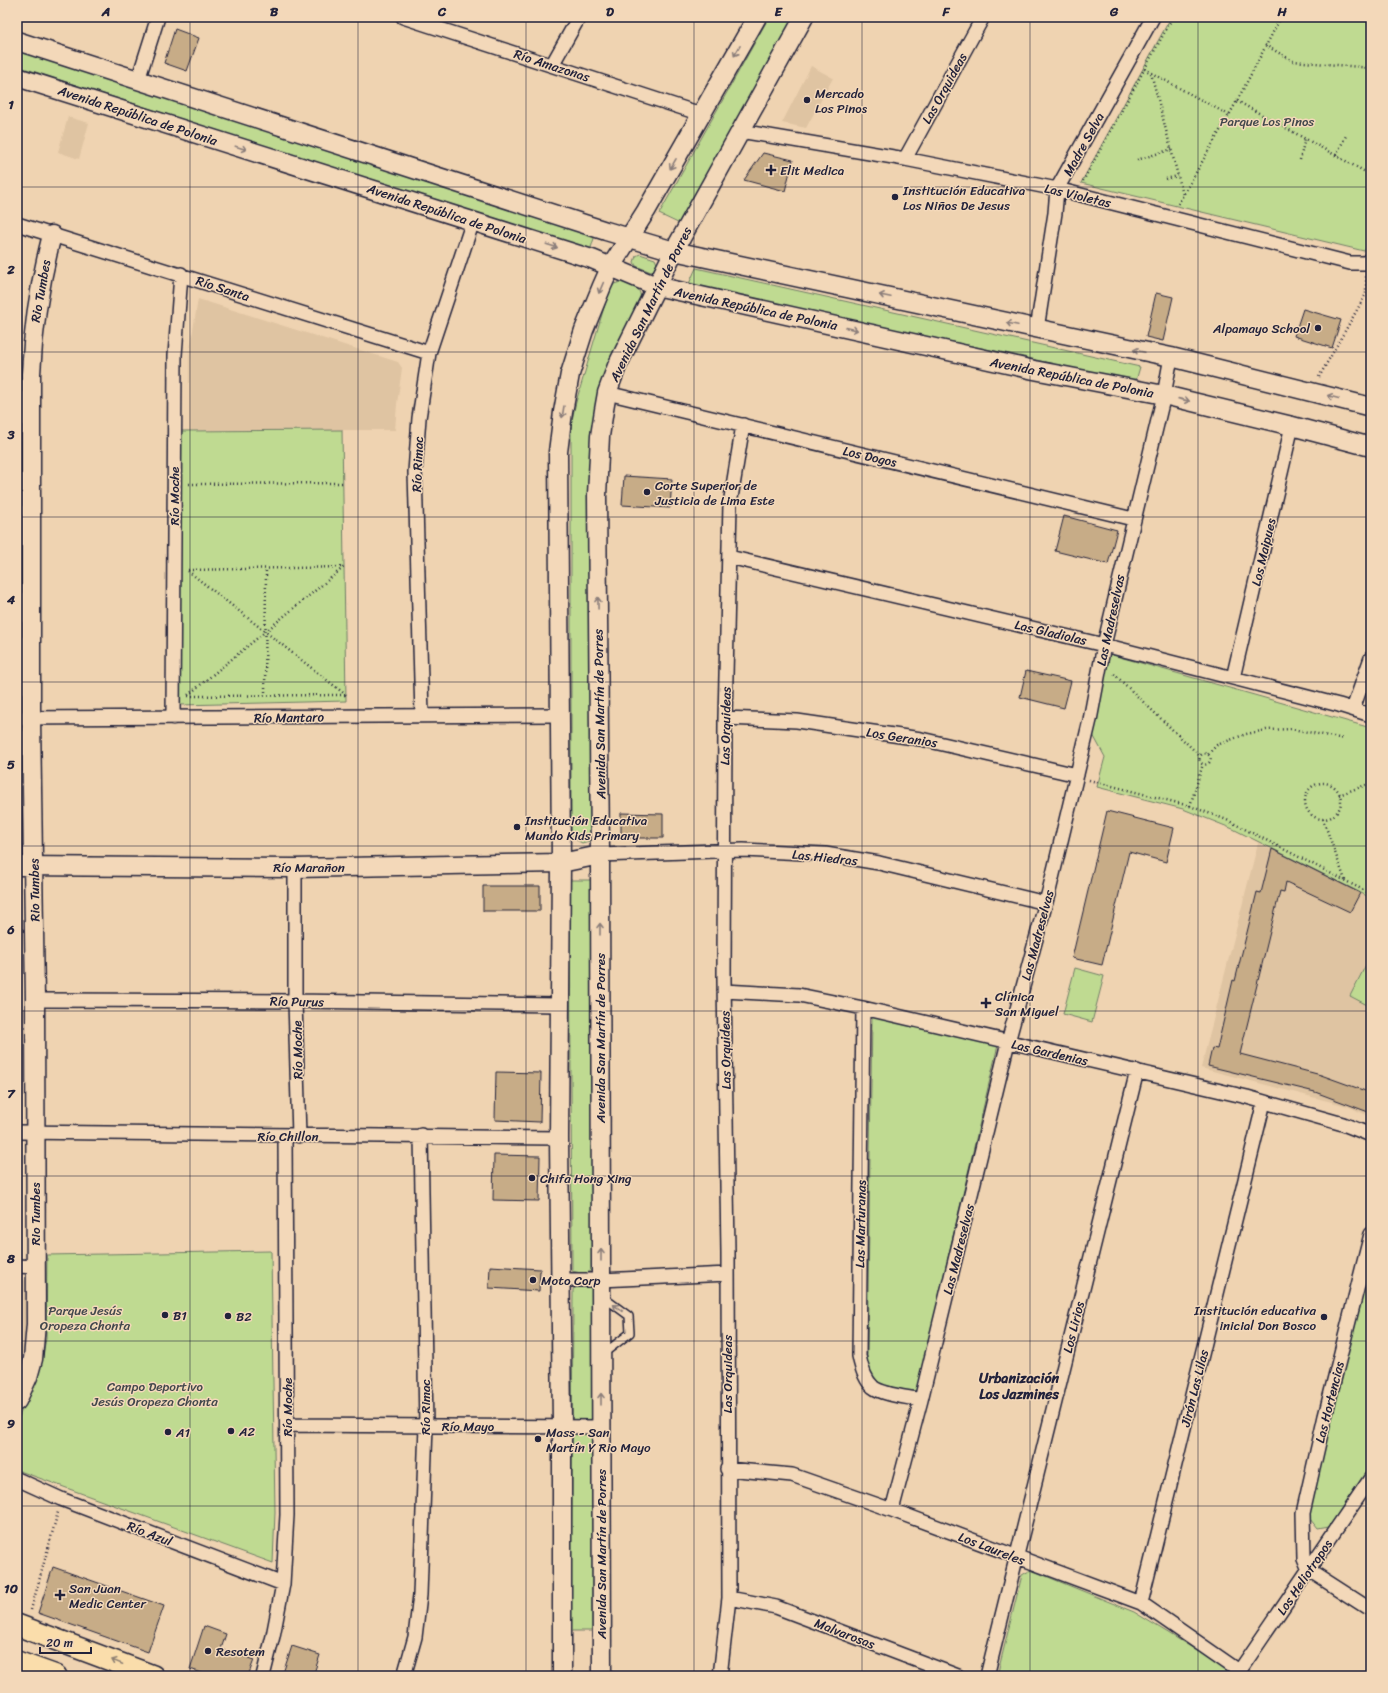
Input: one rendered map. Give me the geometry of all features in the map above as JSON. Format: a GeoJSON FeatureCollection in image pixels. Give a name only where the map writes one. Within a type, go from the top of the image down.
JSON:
{"type":"FeatureCollection","features":[{"type":"Feature","properties":{"kind":"main road"},"geometry":{"type":"LineString","coordinates":[[562,1676],[562,1426],[559,1138],[561,863],[558,452],[561,426],[570,374],[584,330],[610,268],[629,238],[757,17]]}},
{"type":"Feature","properties":{"kind":"main road","name":"Avenida San Martín de Porres"},"geometry":{"type":"LineString","coordinates":[[602,1676],[600,855],[597,495],[600,436],[607,393],[617,366],[674,251],[804,17]]}},
{"type":"Feature","properties":{"kind":"main road"},"geometry":{"type":"LineString","coordinates":[[17,42],[629,238],[674,251],[1171,358],[1371,407]]}},
{"type":"Feature","properties":{"kind":"main road","name":"Avenida República de Polonia"},"geometry":{"type":"LineString","coordinates":[[17,77],[592,259],[610,268],[656,286],[1034,370],[1164,395],[1371,447]]}},
{"type":"Feature","properties":{"kind":"main road","name":"Rio Tumbes"},"geometry":{"type":"LineString","coordinates":[[17,1400],[28,1377],[33,1359],[36,1324],[36,1267],[26,1132],[35,1000],[25,866],[24,718],[33,335],[42,273],[52,235]]}},
{"type":"Feature","properties":{"kind":"main road","name":"Río Marañon"},"geometry":{"type":"LineString","coordinates":[[25,866],[295,868],[561,863],[600,855]]}},
{"type":"Feature","properties":{"kind":"main road"},"geometry":{"type":"LineString","coordinates":[[22,1626],[153,1676]]}},
{"type":"Feature","properties":{"kind":"main road"},"geometry":{"type":"LineString","coordinates":[[17,1662],[56,1676]]}},
{"type":"Feature","properties":{"kind":"street"},"geometry":{"type":"LineString","coordinates":[[138,80],[158,17]]}},
{"type":"Feature","properties":{"kind":"street"},"geometry":{"type":"LineString","coordinates":[[552,65],[579,17]]}},
{"type":"Feature","properties":{"kind":"street","name":"Las Orquideas"},"geometry":{"type":"LineString","coordinates":[[905,160],[983,17]]}},
{"type":"Feature","properties":{"kind":"street","name":"Madre Selva"},"geometry":{"type":"LineString","coordinates":[[1037,329],[1056,213],[1057,189],[1153,17]]}},
{"type":"Feature","properties":{"kind":"street","name":"Río Amazonas"},"geometry":{"type":"LineString","coordinates":[[412,18],[701,114]]}},
{"type":"Feature","properties":{"kind":"street","name":"Las Violetas"},"geometry":{"type":"LineString","coordinates":[[740,131],[1057,189],[1350,263],[1367,257]]}},
{"type":"Feature","properties":{"kind":"street","name":"Río Rimac"},"geometry":{"type":"LineString","coordinates":[[422,715],[415,472],[419,418],[429,353],[473,221]]}},
{"type":"Feature","properties":{"kind":"street","name":"Río Santa"},"geometry":{"type":"LineString","coordinates":[[17,224],[181,274],[429,353]]}},
{"type":"Feature","properties":{"kind":"street","name":"Río Moche"},"geometry":{"type":"LineString","coordinates":[[173,718],[175,355],[181,274]]}},
{"type":"Feature","properties":{"kind":"street","name":"Las Madreselvas"},"geometry":{"type":"LineString","coordinates":[[892,1510],[921,1400],[1008,1042],[1046,903],[1077,775],[1090,720],[1104,645],[1133,518],[1164,395],[1171,358]]}},
{"type":"Feature","properties":{"kind":"street","name":"Los Dogos"},"geometry":{"type":"LineString","coordinates":[[607,393],[1133,518]]}},
{"type":"Feature","properties":{"kind":"street","name":"Las Orquideas"},"geometry":{"type":"LineString","coordinates":[[720,1676],[729,1598],[727,1469],[728,1274],[724,991],[725,718],[730,504],[743,425]]}},
{"type":"Feature","properties":{"kind":"street","name":"Los Maipues"},"geometry":{"type":"LineString","coordinates":[[1233,678],[1292,426]]}},
{"type":"Feature","properties":{"kind":"street","name":"Las Gladiolas"},"geometry":{"type":"LineString","coordinates":[[729,557],[1104,645],[1353,709],[1371,715]]}},
{"type":"Feature","properties":{"kind":"street"},"geometry":{"type":"LineString","coordinates":[[1353,709],[1371,658]]}},
{"type":"Feature","properties":{"kind":"street","name":"Río Mantaro"},"geometry":{"type":"LineString","coordinates":[[24,718],[560,715]]}},
{"type":"Feature","properties":{"kind":"street","name":"Los Geranios"},"geometry":{"type":"LineString","coordinates":[[725,718],[797,721],[921,739],[1077,775]]}},
{"type":"Feature","properties":{"kind":"street","name":"Las Hiedras"},"geometry":{"type":"LineString","coordinates":[[600,855],[724,851],[825,854],[879,863],[1046,903]]}},
{"type":"Feature","properties":{"kind":"street","name":"Río Moche"},"geometry":{"type":"LineString","coordinates":[[295,868],[295,1001],[299,1136]]}},
{"type":"Feature","properties":{"kind":"street","name":"Las Gardenias"},"geometry":{"type":"LineString","coordinates":[[724,991],[799,996],[863,1008],[1264,1102],[1343,1124],[1371,1135]]}},
{"type":"Feature","properties":{"kind":"street","name":"Río Purus"},"geometry":{"type":"LineString","coordinates":[[35,1000],[295,1001],[559,1005]]}},
{"type":"Feature","properties":{"kind":"street","name":"Las Marturanas"},"geometry":{"type":"LineString","coordinates":[[863,1008],[859,1356],[862,1370],[873,1387],[884,1392],[921,1400]]}},
{"type":"Feature","properties":{"kind":"street","name":"Los Lirios"},"geometry":{"type":"LineString","coordinates":[[987,1676],[1137,1071]]}},
{"type":"Feature","properties":{"kind":"street","name":"Jirón Las Lilas"},"geometry":{"type":"LineString","coordinates":[[1141,1604],[1264,1102]]}},
{"type":"Feature","properties":{"kind":"street","name":"Río Chillon"},"geometry":{"type":"LineString","coordinates":[[26,1132],[559,1138]]}},
{"type":"Feature","properties":{"kind":"street","name":"Río Moche"},"geometry":{"type":"LineString","coordinates":[[263,1676],[273,1636],[283,1584],[287,1515],[284,1136]]}},
{"type":"Feature","properties":{"kind":"street","name":"Río Rimac"},"geometry":{"type":"LineString","coordinates":[[404,1676],[416,1637],[420,1595],[426,1426],[421,1136]]}},
{"type":"Feature","properties":{"kind":"street","name":"Las Hortencias"},"geometry":{"type":"LineString","coordinates":[[1309,1570],[1304,1558],[1303,1513],[1325,1416],[1371,1234]]}},
{"type":"Feature","properties":{"kind":"street"},"geometry":{"type":"LineString","coordinates":[[17,1266],[36,1267]]}},
{"type":"Feature","properties":{"kind":"street"},"geometry":{"type":"LineString","coordinates":[[561,1280],[601,1288],[728,1274]]}},
{"type":"Feature","properties":{"kind":"street","name":"Río Mayo"},"geometry":{"type":"LineString","coordinates":[[287,1425],[601,1427]]}},
{"type":"Feature","properties":{"kind":"street","name":"Los Laureles"},"geometry":{"type":"LineString","coordinates":[[727,1469],[792,1475],[892,1510],[1141,1604],[1237,1674]]}},
{"type":"Feature","properties":{"kind":"street","name":"Los Heliotropos"},"geometry":{"type":"LineString","coordinates":[[1237,1674],[1371,1478]]}},
{"type":"Feature","properties":{"kind":"street","name":"Río Azul"},"geometry":{"type":"LineString","coordinates":[[17,1479],[61,1499],[283,1584]]}},
{"type":"Feature","properties":{"kind":"street"},"geometry":{"type":"LineString","coordinates":[[1309,1570],[1371,1610]]}},
{"type":"Feature","properties":{"kind":"street","name":"Malvarosas"},"geometry":{"type":"LineString","coordinates":[[729,1598],[776,1607],[958,1676]]}},
{"type":"Feature","properties":{"kind":"lane"},"geometry":{"type":"LineString","coordinates":[[601,1288],[629,1316],[630,1333],[601,1355]]}},
{"type":"Feature","properties":{"kind":"path"},"geometry":{"type":"LineString","coordinates":[[1083,182],[1173,17]]}},
{"type":"Feature","properties":{"kind":"path"},"geometry":{"type":"LineString","coordinates":[[1178,204],[1237,100],[1281,17]]}},
{"type":"Feature","properties":{"kind":"path"},"geometry":{"type":"LineString","coordinates":[[1266,45],[1293,61],[1371,68]]}},
{"type":"Feature","properties":{"kind":"path"},"geometry":{"type":"LineString","coordinates":[[1144,70],[1228,115]]}},
{"type":"Feature","properties":{"kind":"path"},"geometry":{"type":"LineString","coordinates":[[1151,73],[1183,195]]}},
{"type":"Feature","properties":{"kind":"path"},"geometry":{"type":"LineString","coordinates":[[1237,100],[1371,175]]}},
{"type":"Feature","properties":{"kind":"path"},"geometry":{"type":"LineString","coordinates":[[1336,155],[1347,134]]}},
{"type":"Feature","properties":{"kind":"path"},"geometry":{"type":"LineString","coordinates":[[1300,160],[1305,138]]}},
{"type":"Feature","properties":{"kind":"path"},"geometry":{"type":"LineString","coordinates":[[1137,160],[1172,150]]}},
{"type":"Feature","properties":{"kind":"path"},"geometry":{"type":"LineString","coordinates":[[1166,179],[1178,176]]}},
{"type":"Feature","properties":{"kind":"path"},"geometry":{"type":"LineString","coordinates":[[1171,202],[1186,206]]}},
{"type":"Feature","properties":{"kind":"path"},"geometry":{"type":"LineString","coordinates":[[1311,392],[1366,294],[1367,257],[1371,237]]}},
{"type":"Feature","properties":{"kind":"path"},"geometry":{"type":"LineString","coordinates":[[186,484],[343,483]]}},
{"type":"Feature","properties":{"kind":"path"},"geometry":{"type":"LineString","coordinates":[[265,696],[266,568]]}},
{"type":"Feature","properties":{"kind":"path"},"geometry":{"type":"LineString","coordinates":[[265,632],[186,570],[344,568],[265,632],[187,696],[346,695],[265,632]]}},
{"type":"Feature","properties":{"kind":"path"},"geometry":{"type":"LineString","coordinates":[[1101,661],[1200,756],[1200,761],[1203,764],[1190,806]]}},
{"type":"Feature","properties":{"kind":"path"},"geometry":{"type":"LineString","coordinates":[[1200,756],[1205,753],[1208,754],[1217,745],[1246,734],[1266,730],[1292,729],[1344,739]]}},
{"type":"Feature","properties":{"kind":"path"},"geometry":{"type":"LineString","coordinates":[[1203,764],[1210,762],[1208,754]]}},
{"type":"Feature","properties":{"kind":"path"},"geometry":{"type":"LineString","coordinates":[[1077,775],[1101,784],[1190,806],[1227,820],[1371,894]]}},
{"type":"Feature","properties":{"kind":"path"},"geometry":{"type":"LineString","coordinates":[[1339,795],[1371,783]]}},
{"type":"Feature","properties":{"kind":"path"},"geometry":{"type":"LineString","coordinates":[[1325,784],[1333,787],[1339,795],[1340,804],[1338,810],[1334,815],[1323,819],[1313,816],[1308,811],[1305,804],[1305,796],[1308,790],[1314,785],[1325,784]]}},
{"type":"Feature","properties":{"kind":"path"},"geometry":{"type":"LineString","coordinates":[[1323,819],[1345,881]]}},
{"type":"Feature","properties":{"kind":"path"},"geometry":{"type":"LineString","coordinates":[[22,1626],[61,1499]]}},
{"type":"Feature","properties":{"kind":"shaded area","name":"Mercado Los Pinos"},"geometry":{"type":"Polygon","coordinates":[[[811,66],[833,78],[806,128],[782,123],[811,66]]]}},
{"type":"Feature","properties":{"kind":"shaded area"},"geometry":{"type":"Polygon","coordinates":[[[68,117],[89,123],[79,159],[58,152],[68,117]]]}},
{"type":"Feature","properties":{"kind":"shaded area"},"geometry":{"type":"Polygon","coordinates":[[[198,299],[398,362],[402,368],[395,430],[189,430],[189,355],[198,299]]]}},
{"type":"Feature","properties":{"kind":"shaded area"},"geometry":{"type":"Polygon","coordinates":[[[1258,843],[1371,898],[1371,1117],[1347,1106],[1201,1068],[1258,843]]]}},
{"type":"Feature","properties":{"kind":"shaded area"},"geometry":{"type":"Polygon","coordinates":[[[17,1279],[26,1280],[26,1345],[17,1367],[17,1279]]]}},
{"type":"Feature","properties":{"kind":"green space"},"geometry":{"type":"Polygon","coordinates":[[[769,17],[796,17],[680,224],[659,214],[769,17]]]}},
{"type":"Feature","properties":{"kind":"green space","name":"Parque Los Pinos"},"geometry":{"type":"Polygon","coordinates":[[[1171,17],[1371,17],[1371,239],[1364,251],[1081,183],[1171,17]]]}},
{"type":"Feature","properties":{"kind":"green space"},"geometry":{"type":"Polygon","coordinates":[[[17,49],[595,235],[590,251],[17,66],[17,49]]]}},
{"type":"Feature","properties":{"kind":"green space"},"geometry":{"type":"Polygon","coordinates":[[[640,254],[655,259],[658,266],[656,271],[651,272],[636,266],[634,262],[636,256],[640,254]]]}},
{"type":"Feature","properties":{"kind":"green space"},"geometry":{"type":"Polygon","coordinates":[[[696,268],[1140,367],[1135,384],[1024,357],[688,286],[696,268]]]}},
{"type":"Feature","properties":{"kind":"green space"},"geometry":{"type":"Polygon","coordinates":[[[624,281],[638,289],[641,304],[604,384],[592,840],[582,843],[571,837],[571,424],[576,402],[608,294],[614,284],[624,281]]]}},
{"type":"Feature","properties":{"kind":"green space"},"geometry":{"type":"Polygon","coordinates":[[[342,430],[346,701],[180,705],[181,431],[342,430]]]}},
{"type":"Feature","properties":{"kind":"green space"},"geometry":{"type":"Polygon","coordinates":[[[1109,654],[1371,728],[1371,898],[1233,829],[1183,809],[1097,787],[1105,757],[1092,733],[1109,654]]]}},
{"type":"Feature","properties":{"kind":"green space"},"geometry":{"type":"Polygon","coordinates":[[[570,880],[593,880],[595,1268],[585,1274],[572,1271],[570,880]]]}},
{"type":"Feature","properties":{"kind":"green space"},"geometry":{"type":"Polygon","coordinates":[[[1371,955],[1371,1007],[1350,996],[1371,955]]]}},
{"type":"Feature","properties":{"kind":"green space"},"geometry":{"type":"Polygon","coordinates":[[[1075,968],[1104,976],[1092,1022],[1063,1014],[1075,968]]]}},
{"type":"Feature","properties":{"kind":"green space"},"geometry":{"type":"Polygon","coordinates":[[[872,1016],[998,1045],[917,1390],[907,1392],[886,1389],[876,1379],[867,1364],[872,1016]]]}},
{"type":"Feature","properties":{"kind":"green space","name":"Campo Deportivo Jesús Oropeza Chonta"},"geometry":{"type":"Polygon","coordinates":[[[271,1251],[275,1512],[273,1563],[17,1470],[17,1422],[41,1363],[46,1339],[47,1255],[271,1251]]]}},
{"type":"Feature","properties":{"kind":"green space"},"geometry":{"type":"Polygon","coordinates":[[[1371,1261],[1371,1464],[1329,1527],[1318,1529],[1306,1514],[1331,1422],[1371,1261]]]}},
{"type":"Feature","properties":{"kind":"green space"},"geometry":{"type":"Polygon","coordinates":[[[580,1286],[590,1287],[593,1291],[592,1631],[571,1631],[573,1289],[580,1286]]]}},
{"type":"Feature","properties":{"kind":"green space"},"geometry":{"type":"Polygon","coordinates":[[[1031,1570],[1134,1612],[1227,1669],[1227,1676],[997,1676],[1022,1575],[1031,1570]]]}},
{"type":"Feature","properties":{"kind":"building"},"geometry":{"type":"Polygon","coordinates":[[[175,29],[199,38],[187,71],[164,63],[175,29]]]}},
{"type":"Feature","properties":{"kind":"building","name":"Elit Medica"},"geometry":{"type":"Polygon","coordinates":[[[763,153],[793,160],[785,191],[744,180],[763,153]]]}},
{"type":"Feature","properties":{"kind":"building"},"geometry":{"type":"Polygon","coordinates":[[[1156,293],[1173,297],[1163,341],[1146,337],[1156,293]]]}},
{"type":"Feature","properties":{"kind":"building","name":"Alpamayo School"},"geometry":{"type":"Polygon","coordinates":[[[1303,309],[1341,320],[1332,348],[1294,336],[1303,309]]]}},
{"type":"Feature","properties":{"kind":"building","name":"Corte Superior de Justicia de Lima Este"},"geometry":{"type":"Polygon","coordinates":[[[624,476],[672,479],[670,508],[622,505],[624,476]]]}},
{"type":"Feature","properties":{"kind":"building"},"geometry":{"type":"Polygon","coordinates":[[[1064,516],[1117,530],[1108,564],[1055,551],[1064,516]]]}},
{"type":"Feature","properties":{"kind":"building"},"geometry":{"type":"Polygon","coordinates":[[[1026,671],[1071,681],[1064,708],[1020,697],[1026,671]]]}},
{"type":"Feature","properties":{"kind":"building"},"geometry":{"type":"Polygon","coordinates":[[[1107,811],[1174,828],[1166,862],[1129,852],[1102,965],[1072,958],[1107,811]]]}},
{"type":"Feature","properties":{"kind":"building"},"geometry":{"type":"Polygon","coordinates":[[[621,813],[663,814],[663,838],[621,838],[621,813]]]}},
{"type":"Feature","properties":{"kind":"building"},"geometry":{"type":"Polygon","coordinates":[[[1272,849],[1360,893],[1350,912],[1286,882],[1284,892],[1280,891],[1240,1054],[1321,1075],[1371,1093],[1371,1113],[1315,1092],[1208,1066],[1212,1048],[1217,1049],[1233,980],[1235,981],[1257,892],[1261,893],[1272,849]]]}},
{"type":"Feature","properties":{"kind":"building"},"geometry":{"type":"Polygon","coordinates":[[[483,886],[540,886],[540,911],[483,911],[483,886]]]}},
{"type":"Feature","properties":{"kind":"building"},"geometry":{"type":"Polygon","coordinates":[[[496,1072],[541,1073],[540,1122],[495,1120],[496,1072]]]}},
{"type":"Feature","properties":{"kind":"building"},"geometry":{"type":"Polygon","coordinates":[[[494,1155],[540,1156],[539,1201],[493,1200],[494,1155]]]}},
{"type":"Feature","properties":{"kind":"building"},"geometry":{"type":"Polygon","coordinates":[[[490,1266],[540,1269],[539,1291],[489,1288],[490,1266]]]}},
{"type":"Feature","properties":{"kind":"building"},"geometry":{"type":"Polygon","coordinates":[[[53,1567],[164,1606],[148,1652],[38,1613],[53,1567]]]}},
{"type":"Feature","properties":{"kind":"building"},"geometry":{"type":"Polygon","coordinates":[[[204,1626],[226,1634],[221,1649],[254,1660],[248,1676],[211,1676],[190,1669],[204,1626]]]}},
{"type":"Feature","properties":{"kind":"building"},"geometry":{"type":"Polygon","coordinates":[[[292,1646],[320,1655],[313,1676],[282,1676],[292,1646]]]}},
{"type":"Feature","properties":{"kind":"place","name":"Mercado Los Pinos"},"geometry":{"type":"Point","coordinates":[807,100]}},
{"type":"Feature","properties":{"kind":"place","name":"Elit Medica"},"geometry":{"type":"Point","coordinates":[771,170]}},
{"type":"Feature","properties":{"kind":"place","name":"Institución Educativa Los Niños De Jesus"},"geometry":{"type":"Point","coordinates":[895,197]}},
{"type":"Feature","properties":{"kind":"place","name":"Alpamayo School"},"geometry":{"type":"Point","coordinates":[1318,328]}},
{"type":"Feature","properties":{"kind":"place","name":"Corte Superior de Justicia de Lima Este"},"geometry":{"type":"Point","coordinates":[647,492]}},
{"type":"Feature","properties":{"kind":"place","name":"Institución Educativa Mundo Kids Primary"},"geometry":{"type":"Point","coordinates":[517,827]}},
{"type":"Feature","properties":{"kind":"place","name":"Clínica San Miguel"},"geometry":{"type":"Point","coordinates":[986,1003]}},
{"type":"Feature","properties":{"kind":"place","name":"Chifa Hong Xing"},"geometry":{"type":"Point","coordinates":[532,1178]}},
{"type":"Feature","properties":{"kind":"place","name":"Moto Corp"},"geometry":{"type":"Point","coordinates":[533,1280]}},
{"type":"Feature","properties":{"kind":"place","name":"B1"},"geometry":{"type":"Point","coordinates":[165,1315]}},
{"type":"Feature","properties":{"kind":"place","name":"B2"},"geometry":{"type":"Point","coordinates":[228,1316]}},
{"type":"Feature","properties":{"kind":"place","name":"Institución educativa inicial Don Bosco"},"geometry":{"type":"Point","coordinates":[1324,1317]}},
{"type":"Feature","properties":{"kind":"place","name":"A2"},"geometry":{"type":"Point","coordinates":[231,1431]}},
{"type":"Feature","properties":{"kind":"place","name":"A1"},"geometry":{"type":"Point","coordinates":[168,1432]}},
{"type":"Feature","properties":{"kind":"place","name":"Mass - San Martín Y Rio Mayo"},"geometry":{"type":"Point","coordinates":[538,1439]}},
{"type":"Feature","properties":{"kind":"place","name":"San Juan Medic Center"},"geometry":{"type":"Point","coordinates":[60,1595]}},
{"type":"Feature","properties":{"kind":"place","name":"Resotem"},"geometry":{"type":"Point","coordinates":[208,1651]}},
{"type":"Feature","properties":{"kind":"district","name":"Urbanización Los Jazmines"},"geometry":{"type":"Point","coordinates":[1019,1386]}},
{"type":"Feature","properties":{"kind":"park label","name":"Parque Jesús Oropeza Chonta"},"geometry":{"type":"Point","coordinates":[85,1318]}}]}
